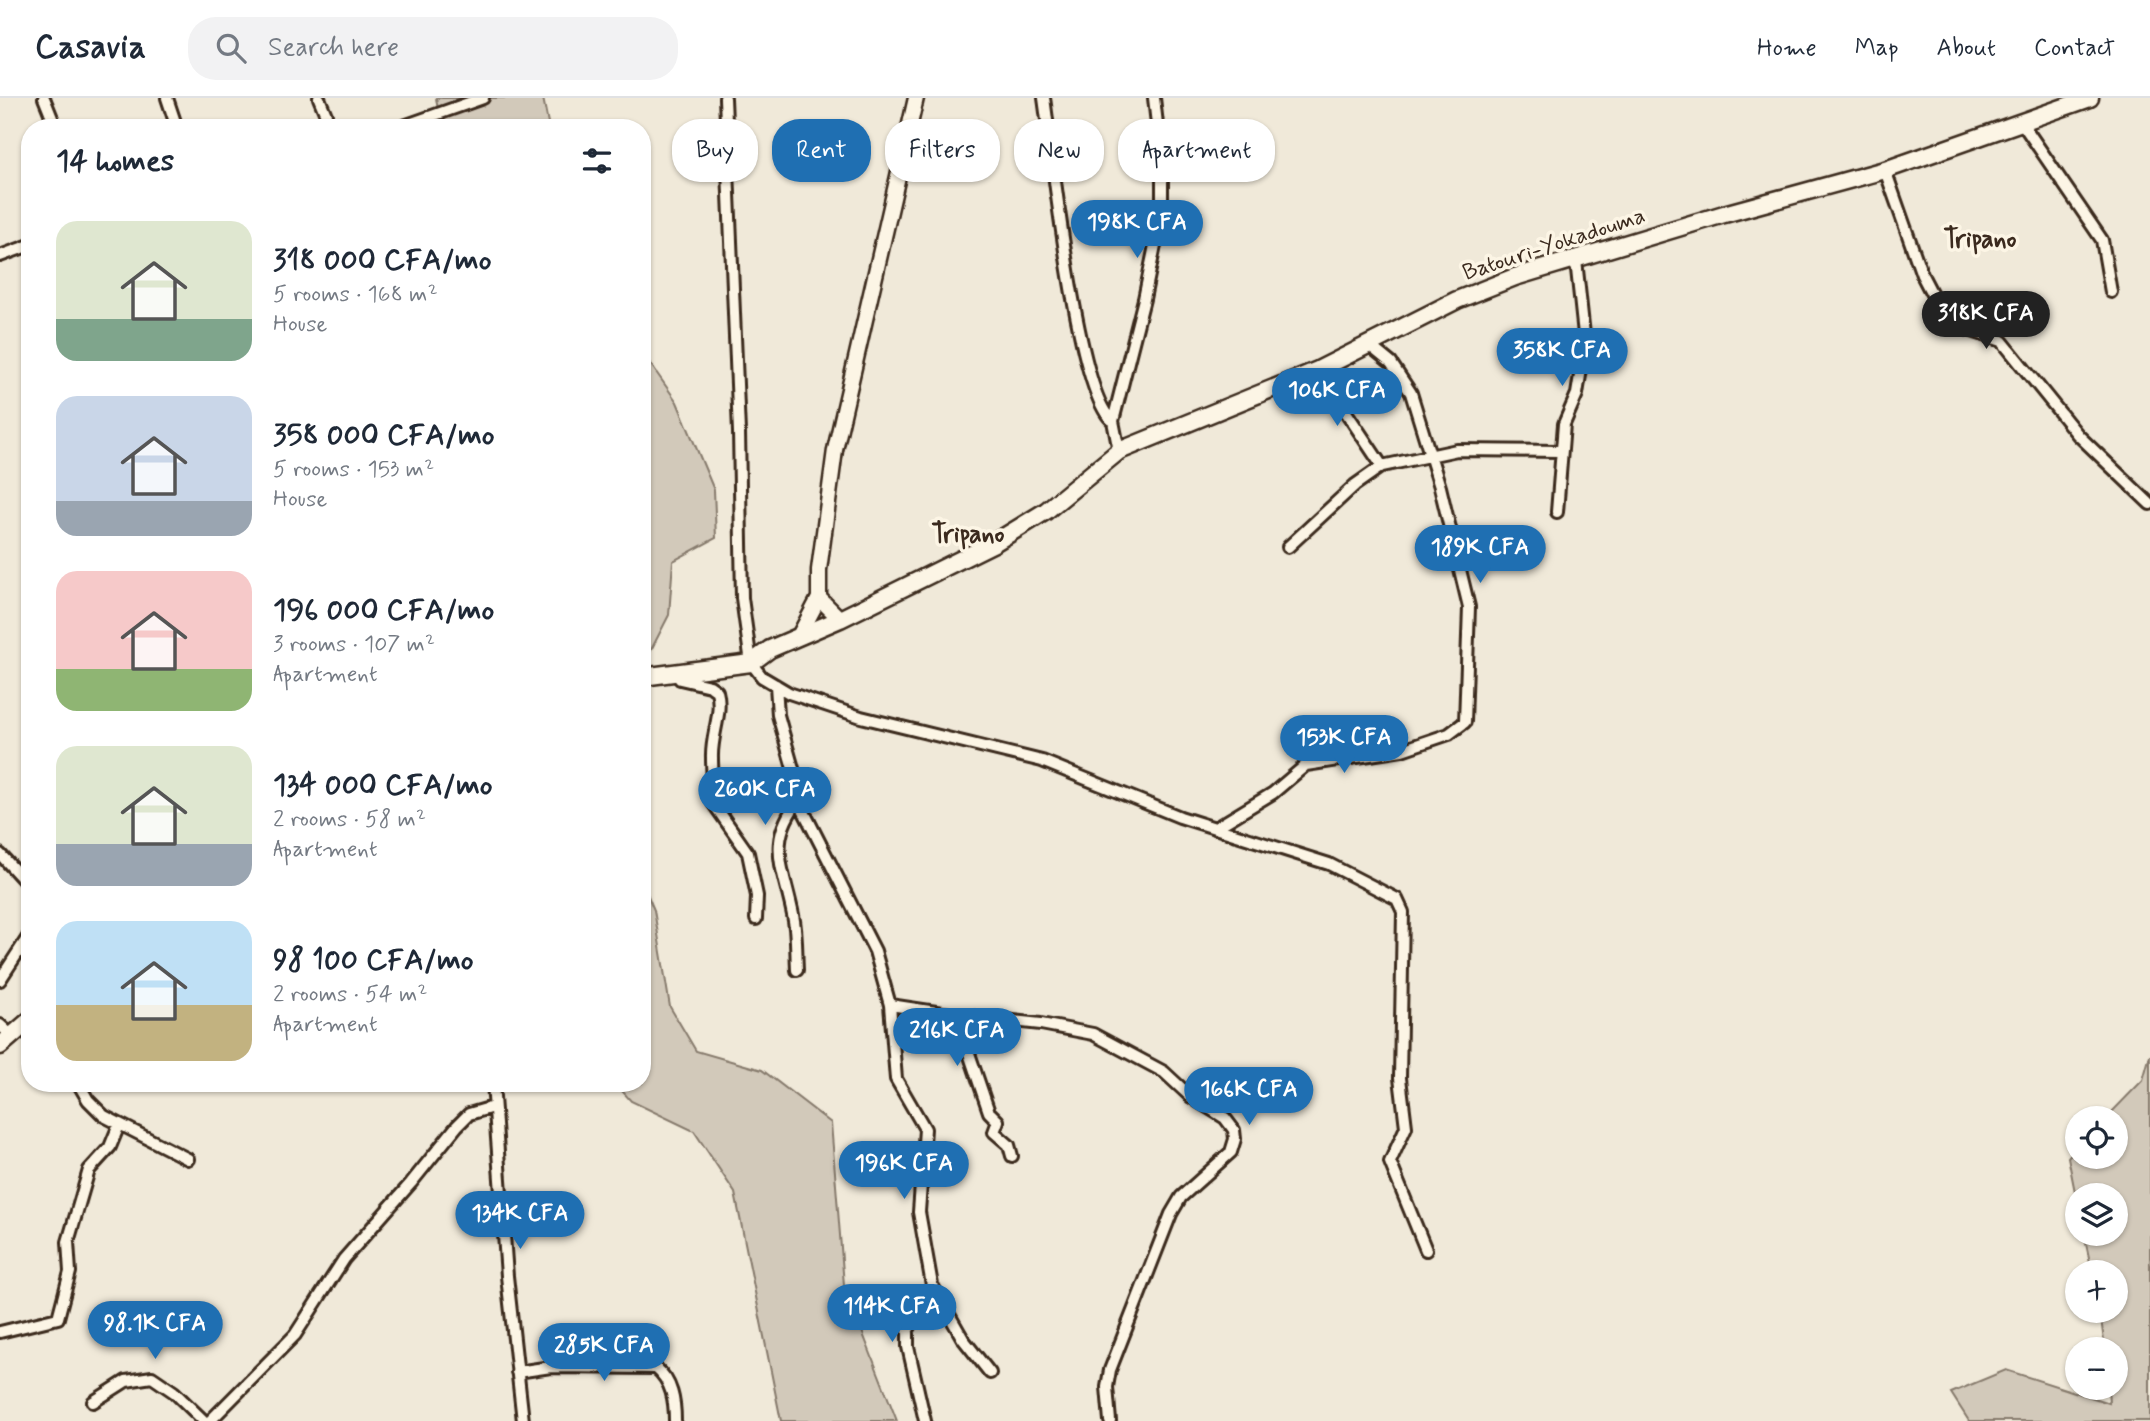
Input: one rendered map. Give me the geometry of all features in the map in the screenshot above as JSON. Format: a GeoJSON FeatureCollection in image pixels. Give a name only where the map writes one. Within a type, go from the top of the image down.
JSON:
{"type":"FeatureCollection","features":[{"type":"Feature","properties":{"kind":"highway","name":"Batouri-Yokadouma"},"geometry":{"type":"LineString","coordinates":[[651,675],[751,663],[770,649],[840,620],[1022,527],[1119,452],[1318,370],[1457,300],[1506,281],[1801,191],[1885,170],[2090,98]]}},
{"type":"Feature","properties":{"kind":"highway"},"geometry":{"type":"LineString","coordinates":[[4,1035],[21,1026]]}},
{"type":"Feature","properties":{"kind":"main road"},"geometry":{"type":"LineString","coordinates":[[911,119],[916,98]]}},
{"type":"Feature","properties":{"kind":"main road"},"geometry":{"type":"LineString","coordinates":[[799,636],[819,598],[820,558],[835,450],[897,182]]}},
{"type":"Feature","properties":{"kind":"main road"},"geometry":{"type":"LineString","coordinates":[[819,598],[840,620]]}},
{"type":"Feature","properties":{"kind":"street"},"geometry":{"type":"LineString","coordinates":[[44,98],[52,119]]}},
{"type":"Feature","properties":{"kind":"street"},"geometry":{"type":"LineString","coordinates":[[167,98],[174,119]]}},
{"type":"Feature","properties":{"kind":"street"},"geometry":{"type":"LineString","coordinates":[[319,98],[326,119]]}},
{"type":"Feature","properties":{"kind":"street"},"geometry":{"type":"LineString","coordinates":[[424,119],[483,98]]}},
{"type":"Feature","properties":{"kind":"street"},"geometry":{"type":"LineString","coordinates":[[725,98],[742,598],[751,663],[762,677],[789,694],[861,717],[1042,761],[1148,805],[1329,864],[1387,893],[1401,905],[1400,1078],[1406,1127],[1390,1162],[1426,1250]]}},
{"type":"Feature","properties":{"kind":"street"},"geometry":{"type":"LineString","coordinates":[[1044,98],[1079,331],[1090,379],[1103,412],[1113,421]]}},
{"type":"Feature","properties":{"kind":"street"},"geometry":{"type":"LineString","coordinates":[[1119,452],[1113,421],[1144,299],[1162,211],[1162,169],[1154,98]]}},
{"type":"Feature","properties":{"kind":"street"},"geometry":{"type":"LineString","coordinates":[[2022,123],[2102,240],[2111,292]]}},
{"type":"Feature","properties":{"kind":"street"},"geometry":{"type":"LineString","coordinates":[[1885,170],[1922,275],[1947,323],[2002,341],[2078,435],[2150,504]]}},
{"type":"Feature","properties":{"kind":"street"},"geometry":{"type":"LineString","coordinates":[[0,256],[21,248]]}},
{"type":"Feature","properties":{"kind":"street"},"geometry":{"type":"LineString","coordinates":[[1557,512],[1564,424],[1577,394],[1585,344],[1576,260]]}},
{"type":"Feature","properties":{"kind":"street"},"geometry":{"type":"LineString","coordinates":[[1217,827],[1273,793],[1306,765],[1402,750],[1449,734],[1465,722],[1469,607],[1431,454],[1407,385],[1391,363],[1369,345]]}},
{"type":"Feature","properties":{"kind":"street"},"geometry":{"type":"LineString","coordinates":[[1318,370],[1382,466]]}},
{"type":"Feature","properties":{"kind":"street"},"geometry":{"type":"LineString","coordinates":[[1288,547],[1355,485],[1382,466],[1431,454],[1475,448],[1560,451]]}},
{"type":"Feature","properties":{"kind":"street"},"geometry":{"type":"LineString","coordinates":[[674,671],[680,680],[710,686],[717,691],[718,716],[711,756],[715,782],[713,803],[748,853],[757,896],[756,919]]}},
{"type":"Feature","properties":{"kind":"street"},"geometry":{"type":"LineString","coordinates":[[776,685],[778,715],[801,797],[800,804],[875,951],[890,1005],[896,1079],[925,1129],[919,1212],[926,1263],[935,1295],[962,1339],[990,1373]]}},
{"type":"Feature","properties":{"kind":"street"},"geometry":{"type":"LineString","coordinates":[[797,970],[794,919],[778,848],[782,826],[801,797]]}},
{"type":"Feature","properties":{"kind":"street"},"geometry":{"type":"LineString","coordinates":[[0,854],[21,877]]}},
{"type":"Feature","properties":{"kind":"street"},"geometry":{"type":"LineString","coordinates":[[0,979],[21,948]]}},
{"type":"Feature","properties":{"kind":"street"},"geometry":{"type":"LineString","coordinates":[[890,1005],[1041,1024],[1093,1034],[1164,1072],[1191,1097],[1225,1118],[1234,1130],[1235,1139],[1230,1153],[1181,1197],[1157,1246],[1110,1370],[1110,1421]]}},
{"type":"Feature","properties":{"kind":"street"},"geometry":{"type":"LineString","coordinates":[[956,1015],[989,1112],[998,1121],[994,1132],[1009,1145],[1012,1156]]}},
{"type":"Feature","properties":{"kind":"street"},"geometry":{"type":"LineString","coordinates":[[84,1092],[94,1109],[119,1125],[188,1159]]}},
{"type":"Feature","properties":{"kind":"street"},"geometry":{"type":"LineString","coordinates":[[493,1092],[523,1421]]}},
{"type":"Feature","properties":{"kind":"street"},"geometry":{"type":"LineString","coordinates":[[93,1402],[126,1381],[152,1377],[163,1382],[207,1421],[295,1335],[344,1259],[457,1126],[469,1114],[493,1107]]}},
{"type":"Feature","properties":{"kind":"street"},"geometry":{"type":"LineString","coordinates":[[0,1332],[58,1318],[70,1272],[68,1242],[89,1170],[110,1147],[119,1125]]}},
{"type":"Feature","properties":{"kind":"street"},"geometry":{"type":"LineString","coordinates":[[925,1421],[908,1347],[908,1330],[927,1297],[935,1295]]}},
{"type":"Feature","properties":{"kind":"street"},"geometry":{"type":"LineString","coordinates":[[517,1372],[551,1367],[656,1368],[665,1376],[673,1396],[675,1421]]}},
{"type":"Feature","properties":{"kind":"shaded area"},"geometry":{"type":"Polygon","coordinates":[[[436,98],[543,98],[547,119],[440,119],[436,98]]]}},
{"type":"Feature","properties":{"kind":"shaded area"},"geometry":{"type":"Polygon","coordinates":[[[651,365],[677,402],[714,490],[716,538],[673,561],[669,615],[651,650],[651,365]]]}},
{"type":"Feature","properties":{"kind":"shaded area"},"geometry":{"type":"Polygon","coordinates":[[[651,903],[670,1007],[696,1051],[762,1070],[831,1123],[844,1285],[897,1421],[781,1421],[735,1193],[694,1131],[631,1101],[623,1092],[651,1092],[651,903]]]}},
{"type":"Feature","properties":{"kind":"shaded area"},"geometry":{"type":"Polygon","coordinates":[[[2150,1055],[2150,1421],[1969,1421],[1951,1393],[2006,1370],[2065,1389],[2065,1400],[2100,1400],[2109,1403],[2109,1400],[2128,1400],[2128,1337],[2103,1337],[2102,1323],[2128,1323],[2128,1260],[2089,1260],[2087,1246],[2128,1246],[2128,1183],[2073,1183],[2070,1169],[2128,1169],[2128,1106],[2118,1106],[2143,1080],[2150,1055]]]}},
{"type":"Feature","properties":{"kind":"district","name":"Tripano"},"geometry":{"type":"Point","coordinates":[1980,240]}},
{"type":"Feature","properties":{"kind":"district","name":"Tripano"},"geometry":{"type":"Point","coordinates":[968,535]}}]}
